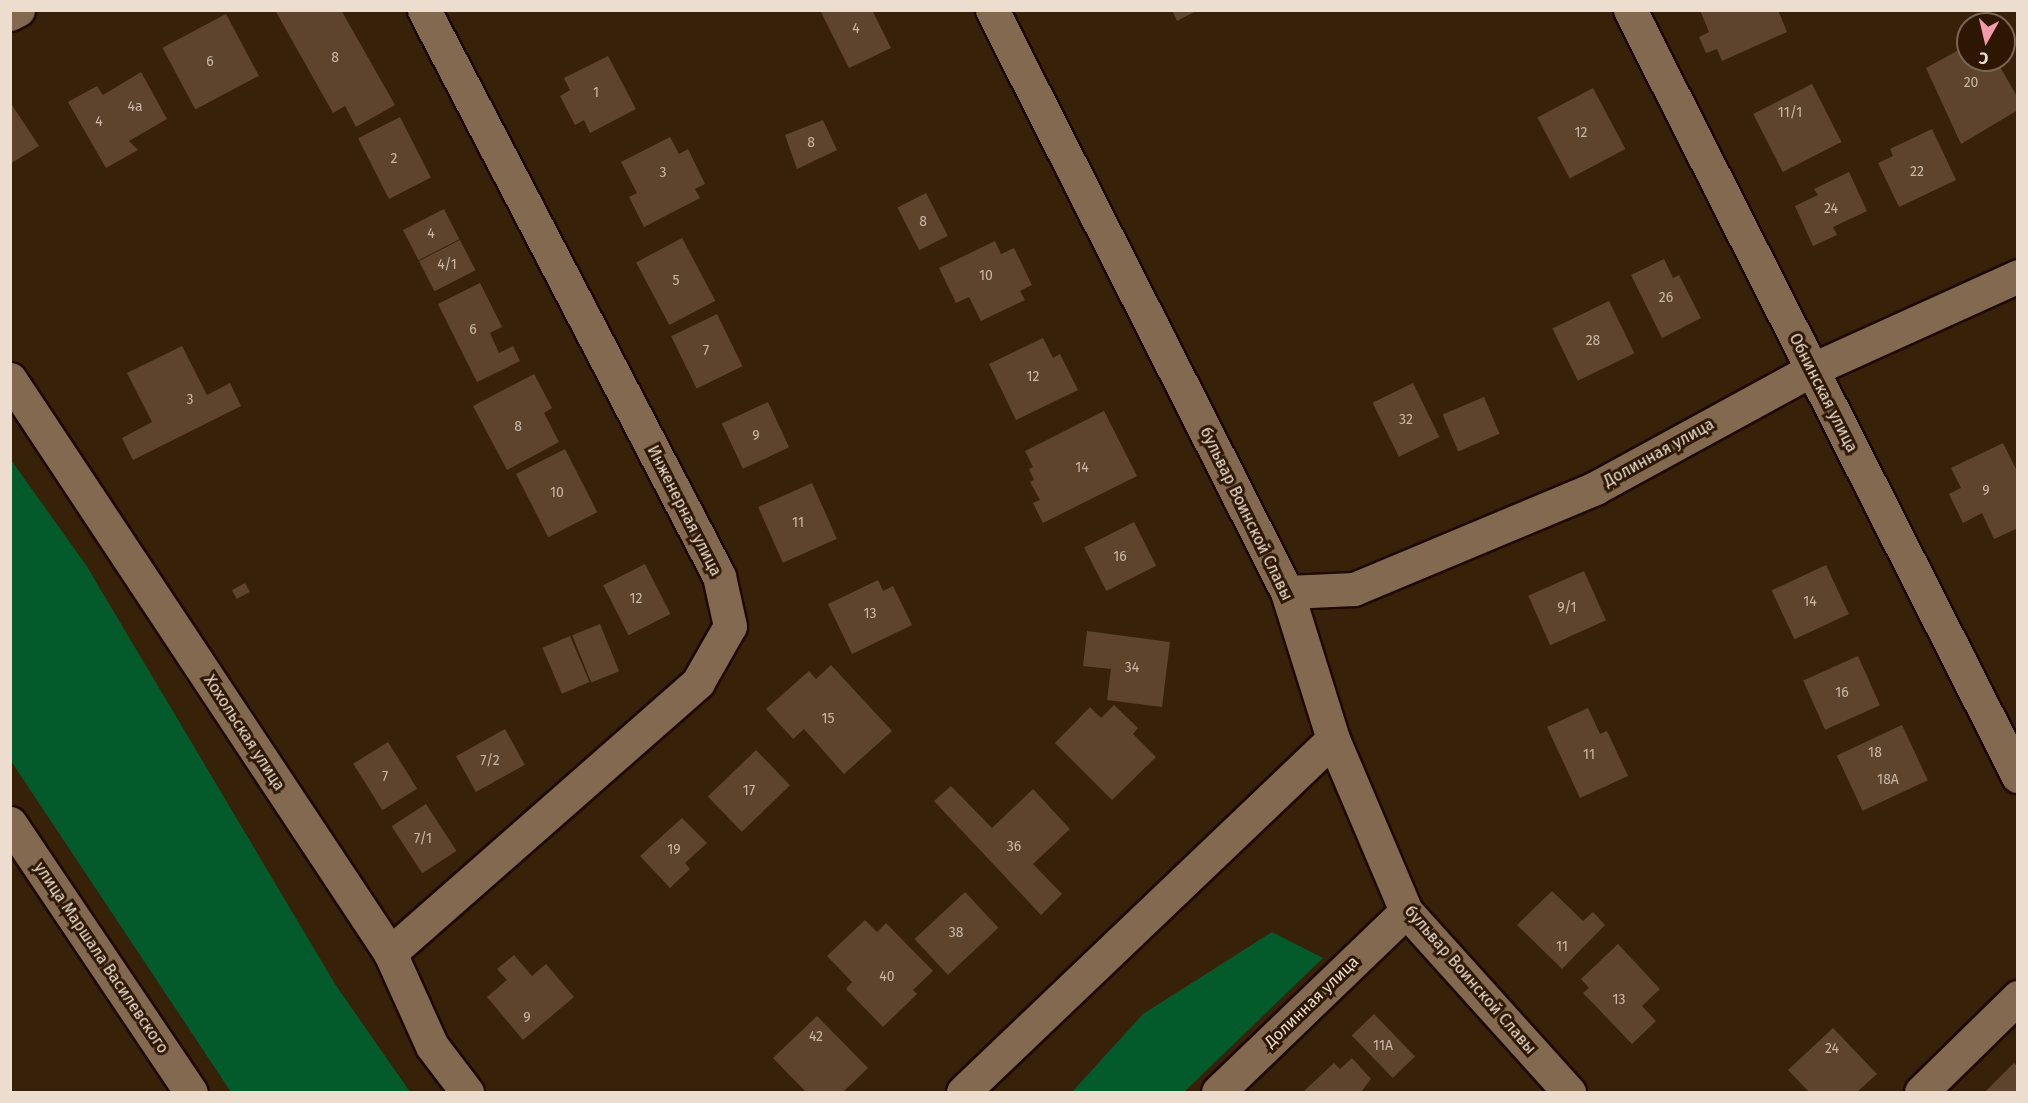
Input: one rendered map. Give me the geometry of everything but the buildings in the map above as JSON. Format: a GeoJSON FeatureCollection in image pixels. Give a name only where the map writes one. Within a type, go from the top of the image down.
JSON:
{"type":"FeatureCollection","features":[{"type":"Feature","properties":{"kind":"street"},"geometry":{"type":"LineString","coordinates":[[10,14],[18,10]]}},
{"type":"Feature","properties":{"kind":"street","name":"Инженерная улица"},"geometry":{"type":"LineString","coordinates":[[390,953],[698,682],[730,626],[719,576],[424,10]]}},
{"type":"Feature","properties":{"kind":"street","name":"бульвар Воинской Славы"},"geometry":{"type":"LineString","coordinates":[[992,10],[1287,592],[1333,739],[1406,911],[1569,1092]]}},
{"type":"Feature","properties":{"kind":"street","name":"Обнинская улица"},"geometry":{"type":"LineString","coordinates":[[1630,10],[2018,776]]}},
{"type":"Feature","properties":{"kind":"street","name":"Долинная улица"},"geometry":{"type":"LineString","coordinates":[[1287,592],[1354,589],[1595,489],[1811,370],[2018,276]]}},
{"type":"Feature","properties":{"kind":"street","name":"Хохольская улица"},"geometry":{"type":"LineString","coordinates":[[10,379],[390,953],[432,1046],[467,1092]]}},
{"type":"Feature","properties":{"kind":"street"},"geometry":{"type":"LineString","coordinates":[[963,1092],[1333,739]]}},
{"type":"Feature","properties":{"kind":"street","name":"улица Маршала Василевского"},"geometry":{"type":"LineString","coordinates":[[10,823],[191,1092]]}},
{"type":"Feature","properties":{"kind":"street","name":"Долинная улица"},"geometry":{"type":"LineString","coordinates":[[1218,1092],[1406,911]]}},
{"type":"Feature","properties":{"kind":"street"},"geometry":{"type":"LineString","coordinates":[[1921,1092],[2018,997]]}},
{"type":"Feature","properties":{"kind":"green space"},"geometry":{"type":"Polygon","coordinates":[[[11,460],[86,565],[335,984],[410,1092],[231,1092],[11,761],[11,460]]]}},
{"type":"Feature","properties":{"kind":"green space"},"geometry":{"type":"Polygon","coordinates":[[[1272,932],[1323,958],[1184,1092],[1072,1092],[1143,1014],[1272,932]]]}}]}
